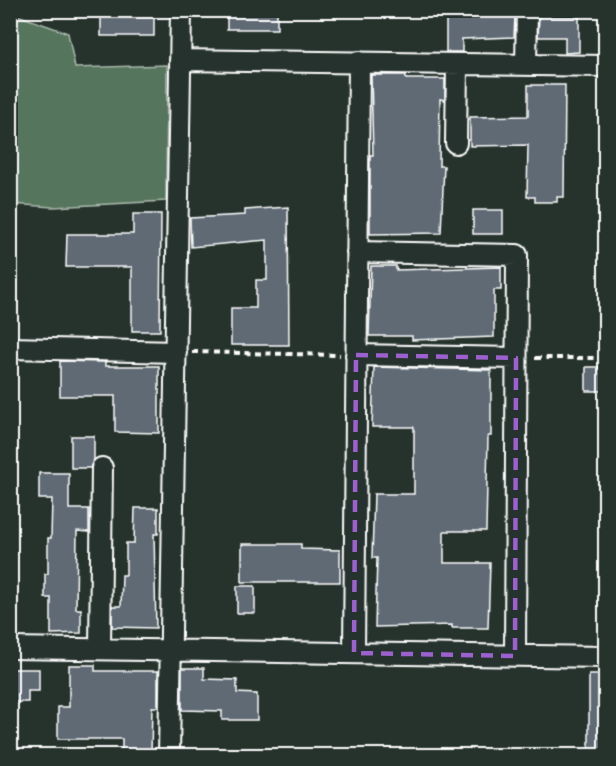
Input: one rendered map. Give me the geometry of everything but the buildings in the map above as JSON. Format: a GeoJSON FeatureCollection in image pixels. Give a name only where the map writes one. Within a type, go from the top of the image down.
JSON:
{"type":"FeatureCollection","features":[{"type":"Feature","properties":{"kind":"street"},"geometry":{"type":"LineString","coordinates":[[169,756],[181,10]]}},
{"type":"Feature","properties":{"kind":"street"},"geometry":{"type":"LineString","coordinates":[[526,64],[527,10]]}},
{"type":"Feature","properties":{"kind":"street"},"geometry":{"type":"LineString","coordinates":[[180,60],[606,66]]}},
{"type":"Feature","properties":{"kind":"street"},"geometry":{"type":"LineString","coordinates":[[354,653],[359,62]]}},
{"type":"Feature","properties":{"kind":"street"},"geometry":{"type":"LineString","coordinates":[[456,144],[457,64]]}},
{"type":"Feature","properties":{"kind":"street"},"geometry":{"type":"LineString","coordinates":[[357,252],[516,255],[515,656]]}},
{"type":"Feature","properties":{"kind":"street"},"geometry":{"type":"LineString","coordinates":[[10,348],[176,352]]}},
{"type":"Feature","properties":{"kind":"street"},"geometry":{"type":"LineString","coordinates":[[356,355],[516,358]]}},
{"type":"Feature","properties":{"kind":"street"},"geometry":{"type":"LineString","coordinates":[[100,649],[102,468]]}},
{"type":"Feature","properties":{"kind":"street"},"geometry":{"type":"LineString","coordinates":[[10,648],[606,657]]}},
{"type":"Feature","properties":{"kind":"path"},"geometry":{"type":"LineString","coordinates":[[176,352],[356,355]]}},
{"type":"Feature","properties":{"kind":"path"},"geometry":{"type":"LineString","coordinates":[[516,358],[606,358]]}},
{"type":"Feature","properties":{"kind":"highlighted area"},"geometry":{"type":"Polygon","coordinates":[[[356,355],[516,358],[515,656],[354,653],[356,355]]]}},
{"type":"Feature","properties":{"kind":"green space"},"geometry":{"type":"Polygon","coordinates":[[[17,15],[68,33],[75,68],[167,65],[166,201],[53,207],[11,204],[10,76],[17,15]]]}}]}
